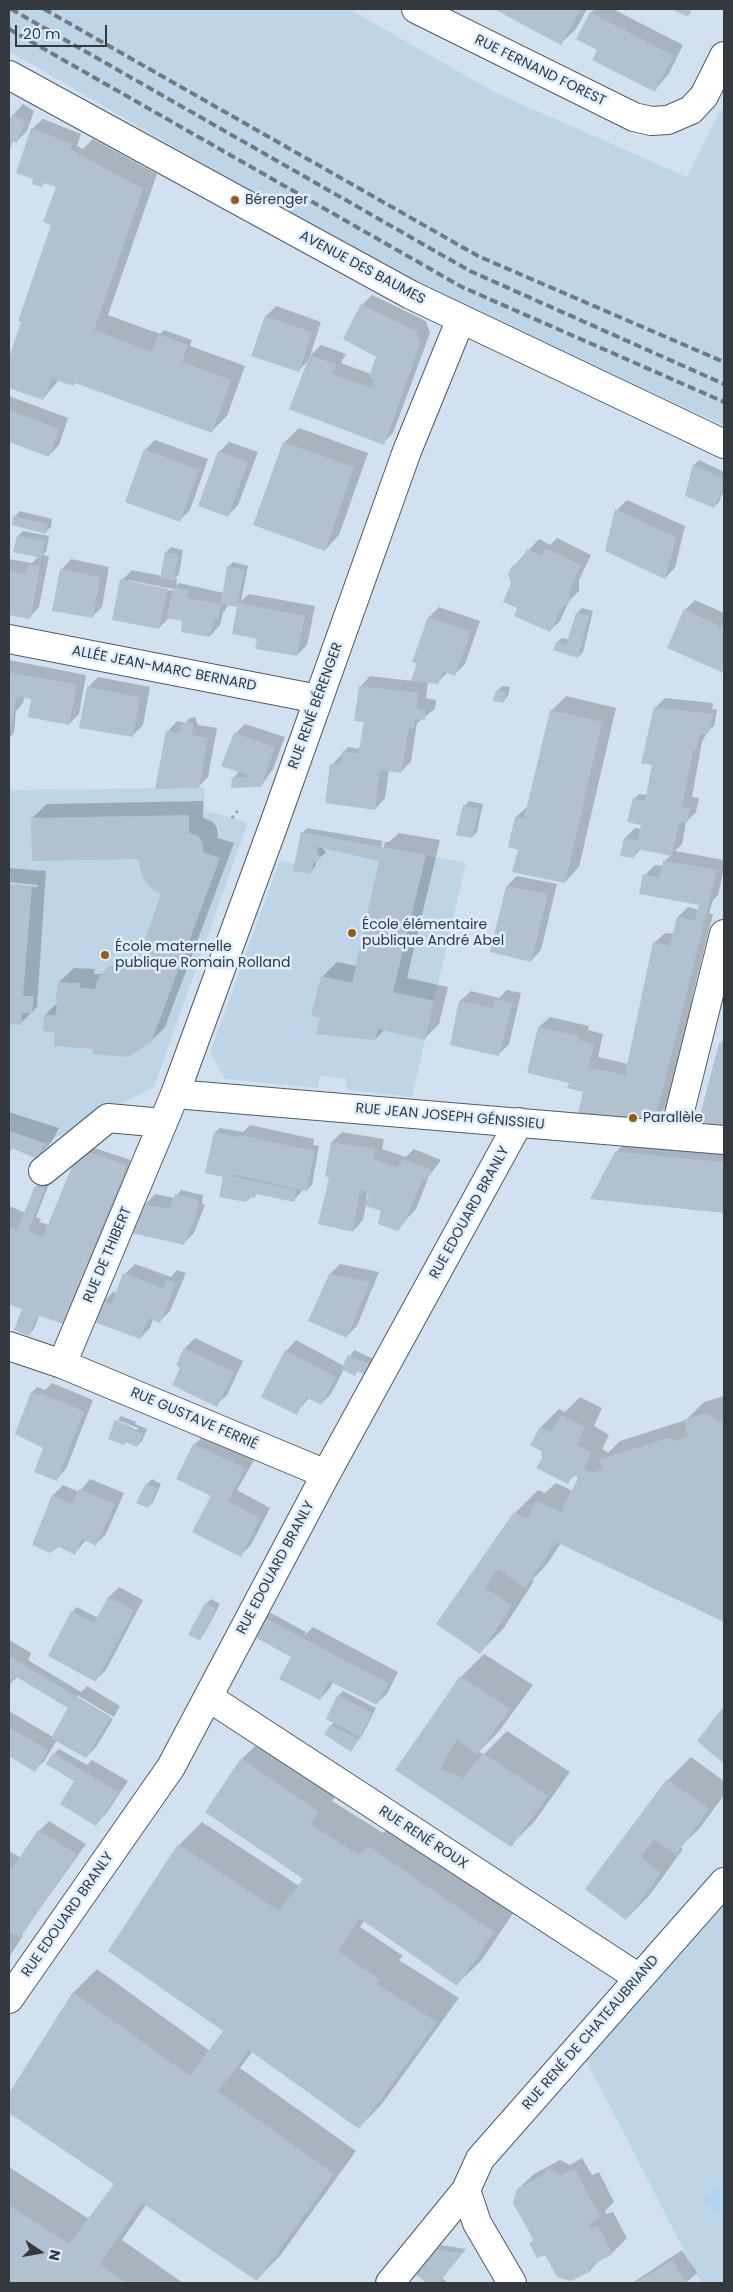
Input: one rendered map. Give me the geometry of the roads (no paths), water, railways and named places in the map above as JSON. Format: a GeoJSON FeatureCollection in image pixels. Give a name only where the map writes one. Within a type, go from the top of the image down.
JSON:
{"type":"FeatureCollection","features":[{"type":"Feature","properties":{"kind":"street","name":"RUE FERNAND FOREST"},"geometry":{"type":"LineString","coordinates":[[416,9],[634,117],[651,121],[668,120],[691,110],[704,96],[724,56]]}},
{"type":"Feature","properties":{"kind":"street","name":"AVENUE DES BAUMES"},"geometry":{"type":"LineString","coordinates":[[9,75],[460,321],[724,444]]}},
{"type":"Feature","properties":{"kind":"street","name":"RUE RENÉ BÉRENGER"},"geometry":{"type":"LineString","coordinates":[[175,1094],[407,451],[460,321]]}},
{"type":"Feature","properties":{"kind":"street","name":"ALLÉE JEAN-MARC BERNARD"},"geometry":{"type":"LineString","coordinates":[[9,639],[318,699]]}},
{"type":"Feature","properties":{"kind":"street"},"geometry":{"type":"LineString","coordinates":[[674,1135],[724,934]]}},
{"type":"Feature","properties":{"kind":"street","name":"RUE JEAN JOSEPH GÉNISSIEU"},"geometry":{"type":"LineString","coordinates":[[175,1094],[724,1140]]}},
{"type":"Feature","properties":{"kind":"street","name":"RUE DE THIBERT"},"geometry":{"type":"LineString","coordinates":[[62,1364],[175,1094]]}},
{"type":"Feature","properties":{"kind":"street"},"geometry":{"type":"LineString","coordinates":[[43,1171],[108,1118],[163,1122]]}},
{"type":"Feature","properties":{"kind":"street","name":"RUE EDOUARD BRANLY"},"geometry":{"type":"LineString","coordinates":[[9,1999],[171,1767],[326,1474],[519,1122]]}},
{"type":"Feature","properties":{"kind":"street"},"geometry":{"type":"LineString","coordinates":[[9,1346],[62,1364]]}},
{"type":"Feature","properties":{"kind":"street","name":"RUE GUSTAVE FERRIÉ"},"geometry":{"type":"LineString","coordinates":[[62,1364],[326,1474]]}},
{"type":"Feature","properties":{"kind":"street","name":"RUE RENÉ ROUX"},"geometry":{"type":"LineString","coordinates":[[208,1697],[639,1978]]}},
{"type":"Feature","properties":{"kind":"street","name":"RUE RENÉ DE CHATEAUBRIAND"},"geometry":{"type":"LineString","coordinates":[[390,2283],[466,2190],[480,2158],[724,1882]]}},
{"type":"Feature","properties":{"kind":"street"},"geometry":{"type":"LineString","coordinates":[[466,2190],[477,2223],[512,2283]]}},
{"type":"Feature","properties":{"kind":"railway"},"geometry":{"type":"LineString","coordinates":[[11,9],[470,271],[724,384]]}},
{"type":"Feature","properties":{"kind":"railway"},"geometry":{"type":"LineString","coordinates":[[44,9],[478,256],[724,362]]}},
{"type":"Feature","properties":{"kind":"railway"},"geometry":{"type":"LineString","coordinates":[[9,29],[462,287],[724,402]]}},
{"type":"Feature","properties":{"kind":"place","name":"Bérenger"},"geometry":{"type":"Point","coordinates":[235,200]}},
{"type":"Feature","properties":{"kind":"place","name":"École élémentaire publique André Abel"},"geometry":{"type":"Point","coordinates":[352,933]}},
{"type":"Feature","properties":{"kind":"place","name":"École maternelle publique Romain Rolland"},"geometry":{"type":"Point","coordinates":[105,955]}},
{"type":"Feature","properties":{"kind":"place","name":"Parallèle"},"geometry":{"type":"Point","coordinates":[633,1118]}}]}
